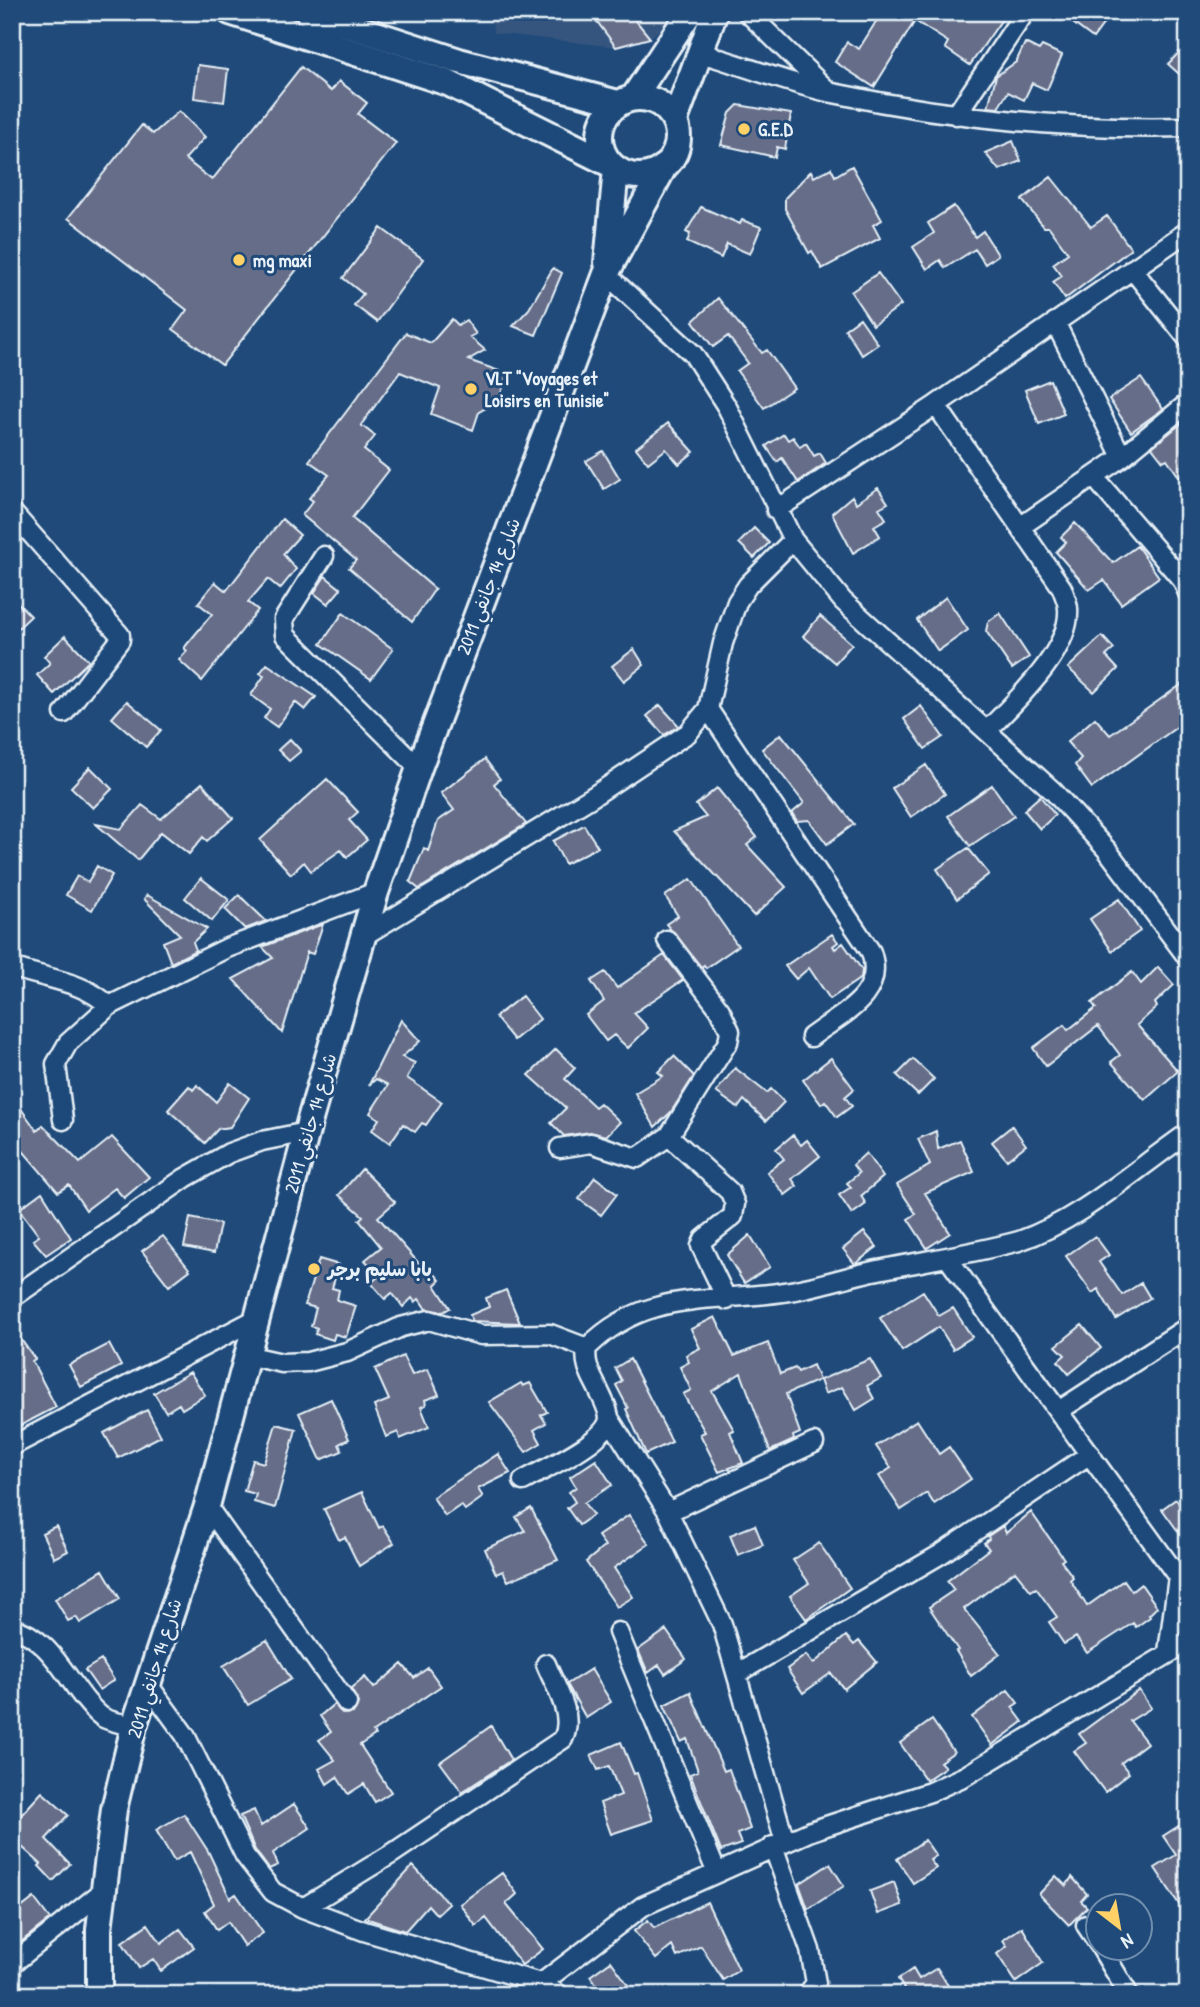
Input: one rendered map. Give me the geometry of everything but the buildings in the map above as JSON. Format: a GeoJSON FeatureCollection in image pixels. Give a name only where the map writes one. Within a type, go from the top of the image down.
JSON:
{"type":"FeatureCollection","features":[{"type":"Feature","properties":{"kind":"main road"},"geometry":{"type":"LineString","coordinates":[[230,12],[453,72],[626,101],[658,102],[675,120]]}},
{"type":"Feature","properties":{"kind":"main road"},"geometry":{"type":"LineString","coordinates":[[308,12],[453,72],[613,167],[640,177],[663,169],[678,147],[675,120],[715,12]]}},
{"type":"Feature","properties":{"kind":"main road"},"geometry":{"type":"LineString","coordinates":[[613,167],[600,144],[603,121],[626,101],[690,12]]}},
{"type":"Feature","properties":{"kind":"main road","name":"شارع 14 جانفي 2011"},"geometry":{"type":"LineString","coordinates":[[606,274],[613,167]]}},
{"type":"Feature","properties":{"kind":"main road","name":"شارع 14 جانفي 2011"},"geometry":{"type":"LineString","coordinates":[[99,1995],[97,1966],[103,1891],[114,1810],[134,1726],[207,1506],[307,1132],[376,892],[419,768],[606,274],[663,169]]}},
{"type":"Feature","properties":{"kind":"street"},"geometry":{"type":"LineString","coordinates":[[747,12],[831,93]]}},
{"type":"Feature","properties":{"kind":"street"},"geometry":{"type":"LineString","coordinates":[[956,115],[1025,12]]}},
{"type":"Feature","properties":{"kind":"street"},"geometry":{"type":"LineString","coordinates":[[701,53],[831,93],[956,115],[1047,126],[1188,127]]}},
{"type":"Feature","properties":{"kind":"street"},"geometry":{"type":"LineString","coordinates":[[776,510],[936,405],[1188,231]]}},
{"type":"Feature","properties":{"kind":"street"},"geometry":{"type":"LineString","coordinates":[[1132,269],[1188,340]]}},
{"type":"Feature","properties":{"kind":"street"},"geometry":{"type":"LineString","coordinates":[[606,274],[693,354],[727,407],[793,540],[843,601],[1083,822],[1188,958]]}},
{"type":"Feature","properties":{"kind":"street"},"geometry":{"type":"LineString","coordinates":[[1055,322],[1122,457]]}},
{"type":"Feature","properties":{"kind":"street"},"geometry":{"type":"LineString","coordinates":[[1020,527],[1122,457],[1188,403]]}},
{"type":"Feature","properties":{"kind":"street"},"geometry":{"type":"LineString","coordinates":[[936,405],[1062,588],[1069,607],[1068,620],[1050,663],[987,731]]}},
{"type":"Feature","properties":{"kind":"street"},"geometry":{"type":"LineString","coordinates":[[1094,477],[1186,585]]}},
{"type":"Feature","properties":{"kind":"street"},"geometry":{"type":"LineString","coordinates":[[12,512],[120,635],[120,640],[99,672],[64,713]]}},
{"type":"Feature","properties":{"kind":"street"},"geometry":{"type":"LineString","coordinates":[[365,935],[688,733],[708,709],[723,643],[737,602],[748,585],[793,540]]}},
{"type":"Feature","properties":{"kind":"street"},"geometry":{"type":"LineString","coordinates":[[324,556],[284,620],[285,635],[419,768]]}},
{"type":"Feature","properties":{"kind":"street"},"geometry":{"type":"LineString","coordinates":[[708,709],[871,952],[876,966],[875,978],[869,991],[811,1037]]}},
{"type":"Feature","properties":{"kind":"street"},"geometry":{"type":"LineString","coordinates":[[63,1120],[56,1064],[68,1043],[109,1006],[227,948],[376,892]]}},
{"type":"Feature","properties":{"kind":"street"},"geometry":{"type":"LineString","coordinates":[[559,1148],[592,1143],[637,1158],[668,1136],[728,1042],[730,1031],[720,1010],[667,940]]}},
{"type":"Feature","properties":{"kind":"street"},"geometry":{"type":"LineString","coordinates":[[12,967],[50,977],[98,995],[109,1006]]}},
{"type":"Feature","properties":{"kind":"street"},"geometry":{"type":"LineString","coordinates":[[12,1298],[185,1178],[229,1153],[262,1141],[307,1132]]}},
{"type":"Feature","properties":{"kind":"street"},"geometry":{"type":"LineString","coordinates":[[807,1995],[816,1983],[810,1950],[779,1844],[738,1673],[723,1625],[668,1512],[609,1418],[585,1359],[587,1348],[620,1323],[647,1309],[693,1297],[727,1300],[792,1290],[947,1257],[1042,1233],[1073,1216],[1188,1133]]}},
{"type":"Feature","properties":{"kind":"street"},"geometry":{"type":"LineString","coordinates":[[668,1136],[730,1192],[735,1204],[733,1216],[704,1239],[701,1246],[727,1300]]}},
{"type":"Feature","properties":{"kind":"street"},"geometry":{"type":"LineString","coordinates":[[947,1257],[1183,1580],[1168,1652]]}},
{"type":"Feature","properties":{"kind":"street"},"geometry":{"type":"LineString","coordinates":[[12,1446],[256,1319]]}},
{"type":"Feature","properties":{"kind":"street"},"geometry":{"type":"LineString","coordinates":[[246,1355],[282,1363],[330,1358],[401,1327],[429,1320],[481,1335],[550,1334],[587,1348]]}},
{"type":"Feature","properties":{"kind":"street"},"geometry":{"type":"LineString","coordinates":[[1060,1410],[1188,1327]]}},
{"type":"Feature","properties":{"kind":"street"},"geometry":{"type":"LineString","coordinates":[[523,1480],[595,1440],[605,1430],[609,1418]]}},
{"type":"Feature","properties":{"kind":"street"},"geometry":{"type":"LineString","coordinates":[[668,1512],[814,1443]]}},
{"type":"Feature","properties":{"kind":"street"},"geometry":{"type":"LineString","coordinates":[[738,1673],[942,1554],[1090,1454]]}},
{"type":"Feature","properties":{"kind":"street"},"geometry":{"type":"LineString","coordinates":[[207,1506],[347,1703]]}},
{"type":"Feature","properties":{"kind":"street"},"geometry":{"type":"LineString","coordinates":[[12,1628],[52,1655],[103,1718],[134,1726]]}},
{"type":"Feature","properties":{"kind":"street"},"geometry":{"type":"LineString","coordinates":[[618,1632],[716,1871]]}},
{"type":"Feature","properties":{"kind":"street"},"geometry":{"type":"LineString","coordinates":[[526,1995],[643,1906],[779,1844],[930,1792],[965,1776],[1188,1642]]}},
{"type":"Feature","properties":{"kind":"street"},"geometry":{"type":"LineString","coordinates":[[303,1908],[393,1853],[563,1739],[568,1728],[566,1713],[546,1664]]}},
{"type":"Feature","properties":{"kind":"street"},"geometry":{"type":"LineString","coordinates":[[147,1683],[185,1735],[245,1856],[273,1892],[303,1908],[365,1931],[540,1983],[560,1995]]}},
{"type":"Feature","properties":{"kind":"street"},"geometry":{"type":"LineString","coordinates":[[12,1964],[103,1891]]}},
{"type":"Feature","properties":{"kind":"street"},"geometry":{"type":"LineString","coordinates":[[1109,1962],[1129,1995]]}},
{"type":"Feature","properties":{"kind":"shaded area"},"geometry":{"type":"Polygon","coordinates":[[[669,12],[662,28],[650,38],[616,47],[494,33],[489,13],[669,12]]]}},
{"type":"Feature","properties":{"kind":"place","name":"G.E.D"},"geometry":{"type":"Point","coordinates":[744,129]}},
{"type":"Feature","properties":{"kind":"place","name":"mg maxi"},"geometry":{"type":"Point","coordinates":[239,260]}},
{"type":"Feature","properties":{"kind":"place","name":"VLT \"Voyages et Loisirs en Tunisie\""},"geometry":{"type":"Point","coordinates":[471,389]}},
{"type":"Feature","properties":{"kind":"place","name":"بابا سليم برجر"},"geometry":{"type":"Point","coordinates":[314,1269]}}]}
